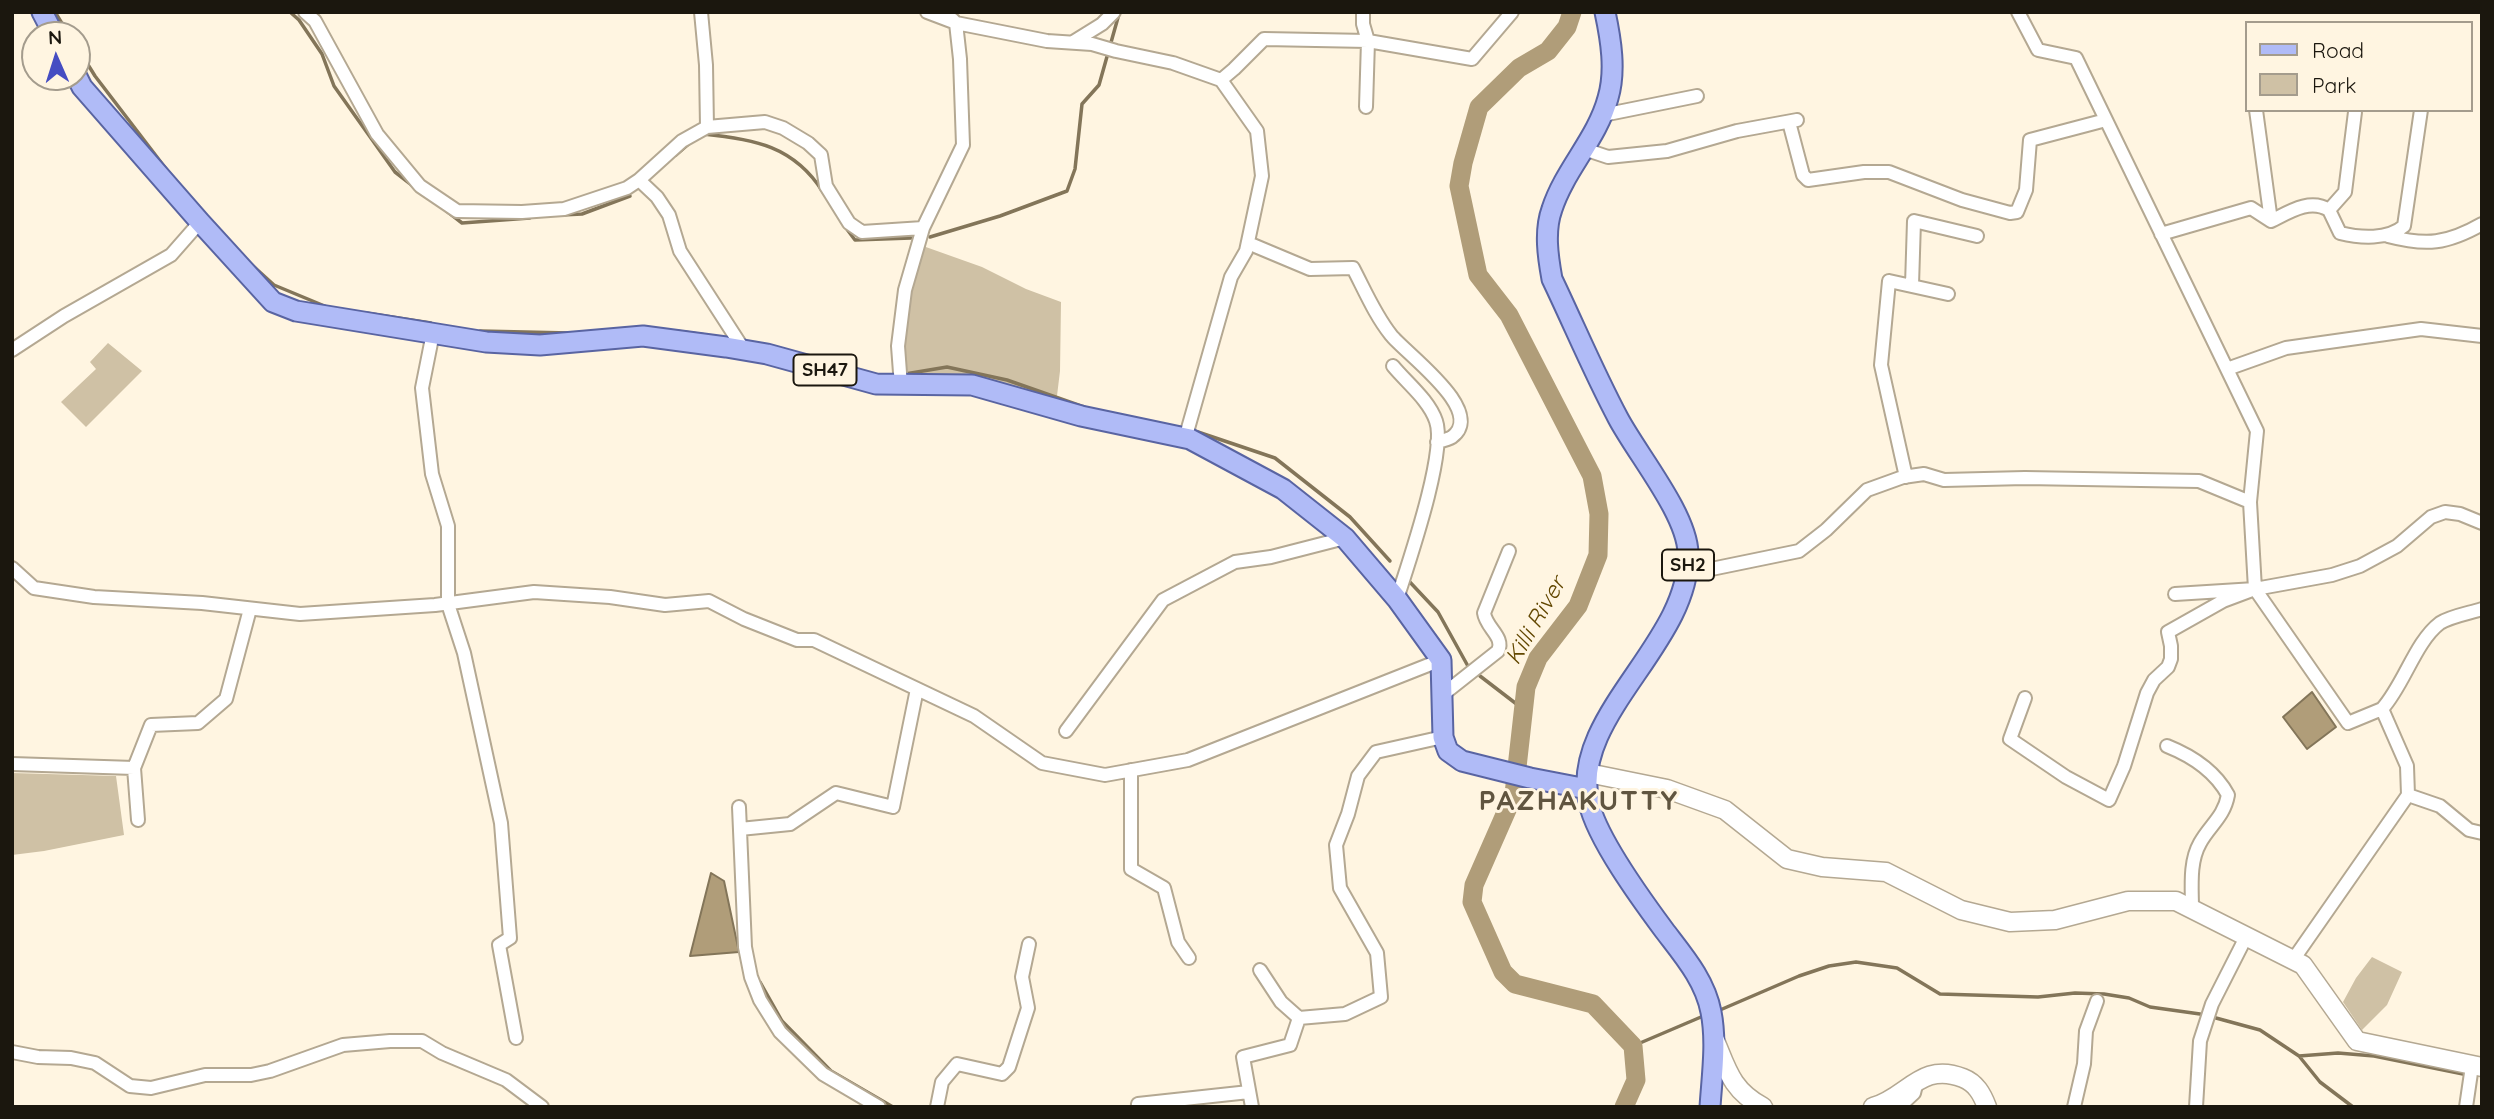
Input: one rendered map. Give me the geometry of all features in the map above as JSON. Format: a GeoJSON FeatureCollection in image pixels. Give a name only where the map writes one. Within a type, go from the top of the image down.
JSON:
{"type":"FeatureCollection","features":[{"type":"Feature","properties":{"kind":"main road","name":"SH2"},"geometry":{"type":"LineString","coordinates":[[1587,781],[1595,746],[1606,721],[1673,617],[1688,574],[1688,550],[1681,525],[1618,418],[1552,279],[1548,256],[1551,211],[1603,115],[1609,96],[1612,73],[1605,12]]}},
{"type":"Feature","properties":{"kind":"main road","name":"SH47"},"geometry":{"type":"LineString","coordinates":[[85,91],[274,302],[296,312],[486,342],[540,345],[643,336],[744,350],[876,384],[972,386],[1082,416],[1185,439],[1217,452],[1283,489],[1345,538],[1397,599],[1441,660]]}},
{"type":"Feature","properties":{"kind":"main road"},"geometry":{"type":"LineString","coordinates":[[1441,660],[1443,737],[1448,751],[1462,761],[1530,778],[1667,789],[1725,810],[1787,859],[1822,867],[1886,872],[1961,910],[2010,922],[2055,920],[2127,901],[2176,901],[2303,965],[2357,1041],[2477,1066]]}},
{"type":"Feature","properties":{"kind":"main road"},"geometry":{"type":"LineString","coordinates":[[1587,781],[1589,805],[1621,868],[1691,964],[1703,987],[1711,1010],[1713,1035],[1710,1107]]}},
{"type":"Feature","properties":{"kind":"main road"},"geometry":{"type":"LineString","coordinates":[[1713,1035],[1730,1078],[1747,1099],[1763,1107]]}},
{"type":"Feature","properties":{"kind":"main road"},"geometry":{"type":"LineString","coordinates":[[1873,1107],[1886,1103],[1928,1075],[1952,1073],[1969,1080],[1983,1095],[1987,1107]]}},
{"type":"Feature","properties":{"kind":"street"},"geometry":{"type":"LineString","coordinates":[[305,12],[315,21],[377,134],[420,186],[457,211],[522,212],[564,209],[627,188],[682,141],[707,127],[765,122],[783,128],[808,143],[821,155],[826,186],[849,223],[862,232],[923,228]]}},
{"type":"Feature","properties":{"kind":"street"},"geometry":{"type":"LineString","coordinates":[[701,12],[706,65],[707,127]]}},
{"type":"Feature","properties":{"kind":"street"},"geometry":{"type":"LineString","coordinates":[[928,12],[956,23],[1047,41],[1092,44],[1174,63],[1221,79],[1257,131],[1262,176],[1248,243],[1231,277],[1185,439]]}},
{"type":"Feature","properties":{"kind":"street"},"geometry":{"type":"LineString","coordinates":[[901,386],[898,346],[905,290],[923,228],[963,145],[956,23],[946,12]]}},
{"type":"Feature","properties":{"kind":"street"},"geometry":{"type":"LineString","coordinates":[[1073,43],[1102,24],[1114,12]]}},
{"type":"Feature","properties":{"kind":"street"},"geometry":{"type":"LineString","coordinates":[[1363,12],[1368,41],[1366,107]]}},
{"type":"Feature","properties":{"kind":"street"},"geometry":{"type":"LineString","coordinates":[[1221,79],[1264,39],[1368,41],[1472,59],[1512,12]]}},
{"type":"Feature","properties":{"kind":"street"},"geometry":{"type":"LineString","coordinates":[[2018,12],[2038,50],[2076,58],[2257,431],[2250,502],[2255,589],[2348,723],[2382,709],[2394,697],[2419,648],[2441,623],[2482,609]]}},
{"type":"Feature","properties":{"kind":"street"},"geometry":{"type":"LineString","coordinates":[[1603,115],[1697,96]]}},
{"type":"Feature","properties":{"kind":"street"},"geometry":{"type":"LineString","coordinates":[[2256,112],[2271,221]]}},
{"type":"Feature","properties":{"kind":"street"},"geometry":{"type":"LineString","coordinates":[[2329,211],[2345,192],[2355,112]]}},
{"type":"Feature","properties":{"kind":"street"},"geometry":{"type":"LineString","coordinates":[[2388,236],[2404,226],[2421,112]]}},
{"type":"Feature","properties":{"kind":"street"},"geometry":{"type":"LineString","coordinates":[[1584,149],[1608,157],[1667,151],[1737,131],[1793,121],[1803,175],[1808,180],[1864,172],[1889,172],[1962,200],[2010,214],[2017,212],[2026,190],[2029,140],[2106,120]]}},
{"type":"Feature","properties":{"kind":"street"},"geometry":{"type":"LineString","coordinates":[[639,180],[657,197],[668,215],[680,251],[744,350]]}},
{"type":"Feature","properties":{"kind":"street"},"geometry":{"type":"LineString","coordinates":[[2271,221],[2295,209],[2314,204],[2329,211],[2340,233],[2353,236],[2388,236],[2413,242],[2447,241],[2482,224]]}},
{"type":"Feature","properties":{"kind":"street"},"geometry":{"type":"LineString","coordinates":[[2161,234],[2251,208],[2271,221]]}},
{"type":"Feature","properties":{"kind":"street"},"geometry":{"type":"LineString","coordinates":[[1912,285],[1914,221],[1977,236]]}},
{"type":"Feature","properties":{"kind":"street"},"geometry":{"type":"LineString","coordinates":[[12,350],[64,316],[171,255],[200,222]]}},
{"type":"Feature","properties":{"kind":"street"},"geometry":{"type":"LineString","coordinates":[[1248,243],[1310,269],[1353,268],[1373,308],[1392,336],[1458,404],[1460,428],[1452,437],[1437,442]]}},
{"type":"Feature","properties":{"kind":"street"},"geometry":{"type":"LineString","coordinates":[[1906,477],[1881,365],[1889,281],[1948,294]]}},
{"type":"Feature","properties":{"kind":"street"},"geometry":{"type":"LineString","coordinates":[[2227,369],[2286,348],[2421,329],[2482,336]]}},
{"type":"Feature","properties":{"kind":"street"},"geometry":{"type":"LineString","coordinates":[[433,333],[422,388],[432,474],[448,526],[448,604],[464,653],[501,823],[510,938],[499,945],[516,1038]]}},
{"type":"Feature","properties":{"kind":"street"},"geometry":{"type":"LineString","coordinates":[[1393,366],[1429,408],[1437,422],[1433,478],[1397,599]]}},
{"type":"Feature","properties":{"kind":"street"},"geometry":{"type":"LineString","coordinates":[[1688,574],[1799,551],[1826,530],[1867,490],[1924,474],[1944,480],[2025,478],[2199,481],[2250,502]]}},
{"type":"Feature","properties":{"kind":"street"},"geometry":{"type":"LineString","coordinates":[[2175,594],[2255,589],[2332,575],[2360,566],[2397,546],[2431,517],[2445,512],[2460,514],[2482,523]]}},
{"type":"Feature","properties":{"kind":"street"},"geometry":{"type":"LineString","coordinates":[[1066,731],[1163,600],[1235,562],[1271,557],[1345,538]]}},
{"type":"Feature","properties":{"kind":"street"},"geometry":{"type":"LineString","coordinates":[[1441,696],[1501,646],[1500,640],[1485,621],[1484,613],[1509,551]]}},
{"type":"Feature","properties":{"kind":"street"},"geometry":{"type":"LineString","coordinates":[[12,568],[34,588],[94,597],[202,603],[300,614],[448,604],[534,592],[610,597],[665,605],[709,601],[744,619],[797,640],[814,640],[974,716],[1042,763],[1105,775],[1188,760],[1441,660]]}},
{"type":"Feature","properties":{"kind":"street"},"geometry":{"type":"LineString","coordinates":[[2025,698],[2010,739],[2066,778],[2109,800],[2124,766],[2147,693],[2154,680],[2168,667],[2171,659],[2168,632],[2223,601],[2255,589]]}},
{"type":"Feature","properties":{"kind":"street"},"geometry":{"type":"LineString","coordinates":[[138,820],[134,768],[151,725],[198,723],[226,699],[250,609]]}},
{"type":"Feature","properties":{"kind":"street"},"geometry":{"type":"LineString","coordinates":[[740,829],[790,824],[836,793],[893,807],[917,689]]}},
{"type":"Feature","properties":{"kind":"street"},"geometry":{"type":"LineString","coordinates":[[2293,960],[2408,794],[2407,766],[2382,709]]}},
{"type":"Feature","properties":{"kind":"street"},"geometry":{"type":"LineString","coordinates":[[1259,970],[1280,1002],[1299,1017],[1345,1014],[1381,997],[1377,953],[1340,888],[1336,845],[1348,814],[1357,776],[1376,752],[1443,737]]}},
{"type":"Feature","properties":{"kind":"street"},"geometry":{"type":"LineString","coordinates":[[2167,746],[2190,755],[2222,783],[2228,795],[2222,814],[2200,842],[2194,858],[2192,909]]}},
{"type":"Feature","properties":{"kind":"street"},"geometry":{"type":"LineString","coordinates":[[12,764],[134,768]]}},
{"type":"Feature","properties":{"kind":"street"},"geometry":{"type":"LineString","coordinates":[[1131,770],[1130,869],[1164,888],[1178,942],[1189,958]]}},
{"type":"Feature","properties":{"kind":"street"},"geometry":{"type":"LineString","coordinates":[[2408,794],[2440,806],[2469,830],[2482,833]]}},
{"type":"Feature","properties":{"kind":"street"},"geometry":{"type":"LineString","coordinates":[[739,807],[745,947],[751,978],[760,1000],[780,1032],[823,1074],[878,1107]]}},
{"type":"Feature","properties":{"kind":"street"},"geometry":{"type":"LineString","coordinates":[[2196,1107],[2200,1041],[2212,1004],[2246,937]]}},
{"type":"Feature","properties":{"kind":"street"},"geometry":{"type":"LineString","coordinates":[[937,1107],[942,1082],[957,1064],[1002,1073],[1009,1067],[1028,1008],[1022,977],[1030,944]]}},
{"type":"Feature","properties":{"kind":"street"},"geometry":{"type":"LineString","coordinates":[[2074,1107],[2084,1064],[2086,1031],[2097,1000]]}},
{"type":"Feature","properties":{"kind":"street"},"geometry":{"type":"LineString","coordinates":[[1252,1107],[1243,1057],[1290,1045],[1299,1017]]}},
{"type":"Feature","properties":{"kind":"street"},"geometry":{"type":"LineString","coordinates":[[12,1052],[95,1063],[130,1086],[151,1088],[205,1075],[270,1071],[343,1045],[422,1041],[442,1053],[506,1080],[542,1107]]}},
{"type":"Feature","properties":{"kind":"street"},"geometry":{"type":"LineString","coordinates":[[2466,1107],[2477,1066]]}},
{"type":"Feature","properties":{"kind":"street"},"geometry":{"type":"LineString","coordinates":[[1899,1107],[1914,1093],[1917,1080]]}},
{"type":"Feature","properties":{"kind":"street"},"geometry":{"type":"LineString","coordinates":[[1139,1107],[1138,1104],[1249,1092]]}},
{"type":"Feature","properties":{"kind":"green space"},"geometry":{"type":"Polygon","coordinates":[[[923,246],[982,267],[1026,289],[1061,302],[1060,371],[1056,404],[912,382],[898,371],[904,316],[923,246]]]}},
{"type":"Feature","properties":{"kind":"green space"},"geometry":{"type":"Polygon","coordinates":[[[108,343],[142,371],[86,427],[61,402],[96,369],[90,362],[108,343]]]}},
{"type":"Feature","properties":{"kind":"green space"},"geometry":{"type":"Polygon","coordinates":[[[12,773],[116,776],[124,835],[12,855],[12,773]]]}},
{"type":"Feature","properties":{"kind":"green space"},"geometry":{"type":"Polygon","coordinates":[[[2372,957],[2402,972],[2387,1005],[2362,1030],[2343,1002],[2372,957]]]}},
{"type":"Feature","properties":{"kind":"shaded area"},"geometry":{"type":"Polygon","coordinates":[[[2312,692],[2336,727],[2307,749],[2283,717],[2312,692]]]}},
{"type":"Feature","properties":{"kind":"shaded area"},"geometry":{"type":"Polygon","coordinates":[[[711,873],[724,881],[739,952],[690,956],[711,873]]]}},
{"type":"Feature","properties":{"kind":"waterway"},"geometry":{"type":"LineString","coordinates":[[55,12],[60,21]]}},
{"type":"Feature","properties":{"kind":"waterway"},"geometry":{"type":"LineString","coordinates":[[290,12],[299,20],[322,54],[334,86],[395,172],[413,186]]}},
{"type":"Feature","properties":{"kind":"waterway","name":"Killi River"},"geometry":{"type":"LineString","coordinates":[[1572,12],[1567,27],[1548,51],[1519,68],[1479,107],[1459,186],[1478,275],[1509,315],[1592,476],[1599,514],[1598,555],[1578,606],[1538,658],[1526,687],[1514,794],[1474,885],[1472,902],[1503,972],[1515,984],[1593,1004],[1633,1046],[1636,1080],[1624,1107]]}},
{"type":"Feature","properties":{"kind":"waterway"},"geometry":{"type":"LineString","coordinates":[[930,237],[1000,216],[1067,191],[1075,169],[1082,104],[1099,85],[1119,14]]}},
{"type":"Feature","properties":{"kind":"waterway"},"geometry":{"type":"LineString","coordinates":[[91,70],[170,174]]}},
{"type":"Feature","properties":{"kind":"waterway"},"geometry":{"type":"LineString","coordinates":[[703,134],[756,142],[786,155],[799,164],[823,192]]}},
{"type":"Feature","properties":{"kind":"waterway"},"geometry":{"type":"LineString","coordinates":[[676,155],[691,142]]}},
{"type":"Feature","properties":{"kind":"waterway"},"geometry":{"type":"LineString","coordinates":[[562,215],[582,214],[630,196]]}},
{"type":"Feature","properties":{"kind":"waterway"},"geometry":{"type":"LineString","coordinates":[[444,209],[462,223],[530,218]]}},
{"type":"Feature","properties":{"kind":"waterway"},"geometry":{"type":"LineString","coordinates":[[846,228],[855,240],[911,238]]}},
{"type":"Feature","properties":{"kind":"waterway"},"geometry":{"type":"LineString","coordinates":[[252,265],[274,285],[327,307]]}},
{"type":"Feature","properties":{"kind":"waterway"},"geometry":{"type":"LineString","coordinates":[[366,313],[431,323]]}},
{"type":"Feature","properties":{"kind":"waterway"},"geometry":{"type":"LineString","coordinates":[[480,331],[570,333]]}},
{"type":"Feature","properties":{"kind":"waterway"},"geometry":{"type":"LineString","coordinates":[[676,331],[706,335]]}},
{"type":"Feature","properties":{"kind":"waterway"},"geometry":{"type":"LineString","coordinates":[[905,374],[947,367],[1007,380],[1084,407]]}},
{"type":"Feature","properties":{"kind":"waterway"},"geometry":{"type":"LineString","coordinates":[[1198,432],[1275,458],[1350,517],[1390,561]]}},
{"type":"Feature","properties":{"kind":"waterway"},"geometry":{"type":"LineString","coordinates":[[1407,579],[1438,612],[1469,668]]}},
{"type":"Feature","properties":{"kind":"waterway"},"geometry":{"type":"LineString","coordinates":[[1480,676],[1523,709]]}},
{"type":"Feature","properties":{"kind":"waterway"},"geometry":{"type":"LineString","coordinates":[[1720,1010],[1799,976],[1829,966],[1856,962],[1897,968],[1940,994],[2038,997],[2075,993],[2104,994],[2129,998],[2150,1007],[2200,1014]]}},
{"type":"Feature","properties":{"kind":"waterway"},"geometry":{"type":"LineString","coordinates":[[760,982],[782,1021],[831,1071],[893,1107]]}},
{"type":"Feature","properties":{"kind":"waterway"},"geometry":{"type":"LineString","coordinates":[[1633,1046],[1701,1017]]}},
{"type":"Feature","properties":{"kind":"waterway"},"geometry":{"type":"LineString","coordinates":[[2216,1018],[2260,1030],[2299,1056],[2338,1053],[2374,1056],[2463,1074]]}},
{"type":"Feature","properties":{"kind":"waterway"},"geometry":{"type":"LineString","coordinates":[[2299,1056],[2320,1082],[2353,1107]]}},
{"type":"Feature","properties":{"kind":"district","name":"PAZHAKUTTY"},"geometry":{"type":"Point","coordinates":[1579,802]}}]}
